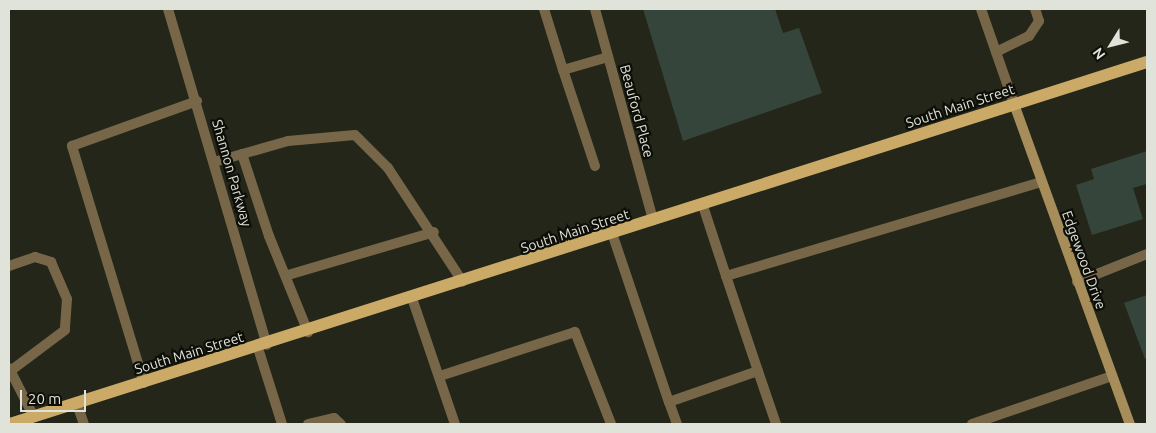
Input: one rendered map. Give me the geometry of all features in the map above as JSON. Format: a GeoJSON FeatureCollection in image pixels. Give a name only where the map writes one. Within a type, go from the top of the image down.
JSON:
{"type":"FeatureCollection","features":[{"type":"Feature","properties":{"kind":"main road","name":"South Main Street"},"geometry":{"type":"LineString","coordinates":[[10,424],[613,236],[653,220],[703,206],[1147,62]]}},
{"type":"Feature","properties":{"kind":"street","name":"Shannon Parkway"},"geometry":{"type":"LineString","coordinates":[[168,9],[214,162],[282,424]]}},
{"type":"Feature","properties":{"kind":"street"},"geometry":{"type":"LineString","coordinates":[[544,9],[595,166]]}},
{"type":"Feature","properties":{"kind":"street","name":"Beauford Place"},"geometry":{"type":"LineString","coordinates":[[595,9],[653,220]]}},
{"type":"Feature","properties":{"kind":"street"},"geometry":{"type":"LineString","coordinates":[[981,9],[1014,104]]}},
{"type":"Feature","properties":{"kind":"street"},"geometry":{"type":"LineString","coordinates":[[996,52],[1029,36],[1039,21],[1035,9]]}},
{"type":"Feature","properties":{"kind":"street"},"geometry":{"type":"LineString","coordinates":[[563,70],[608,57]]}},
{"type":"Feature","properties":{"kind":"street"},"geometry":{"type":"LineString","coordinates":[[144,383],[72,146],[197,101]]}},
{"type":"Feature","properties":{"kind":"street","name":"Edgewood Drive"},"geometry":{"type":"LineString","coordinates":[[1014,104],[1130,424]]}},
{"type":"Feature","properties":{"kind":"street"},"geometry":{"type":"LineString","coordinates":[[214,162],[288,141],[355,135],[388,168],[434,232],[463,282]]}},
{"type":"Feature","properties":{"kind":"street"},"geometry":{"type":"LineString","coordinates":[[242,154],[269,236],[288,275],[308,332]]}},
{"type":"Feature","properties":{"kind":"street"},"geometry":{"type":"LineString","coordinates":[[726,276],[1041,182]]}},
{"type":"Feature","properties":{"kind":"street"},"geometry":{"type":"LineString","coordinates":[[703,206],[776,424]]}},
{"type":"Feature","properties":{"kind":"street"},"geometry":{"type":"LineString","coordinates":[[288,275],[434,232]]}},
{"type":"Feature","properties":{"kind":"street"},"geometry":{"type":"LineString","coordinates":[[613,236],[676,424]]}},
{"type":"Feature","properties":{"kind":"street"},"geometry":{"type":"LineString","coordinates":[[1077,282],[1147,254]]}},
{"type":"Feature","properties":{"kind":"street"},"geometry":{"type":"LineString","coordinates":[[9,266],[35,258],[51,262],[67,299],[65,330],[11,369],[34,417]]}},
{"type":"Feature","properties":{"kind":"street"},"geometry":{"type":"LineString","coordinates":[[412,298],[455,424]]}},
{"type":"Feature","properties":{"kind":"street"},"geometry":{"type":"LineString","coordinates":[[440,376],[575,332],[611,424]]}},
{"type":"Feature","properties":{"kind":"street"},"geometry":{"type":"LineString","coordinates":[[669,402],[758,371]]}},
{"type":"Feature","properties":{"kind":"street"},"geometry":{"type":"LineString","coordinates":[[972,424],[1112,376]]}},
{"type":"Feature","properties":{"kind":"street"},"geometry":{"type":"LineString","coordinates":[[78,404],[84,424]]}},
{"type":"Feature","properties":{"kind":"street"},"geometry":{"type":"LineString","coordinates":[[308,424],[334,418],[341,424]]}},
{"type":"Feature","properties":{"kind":"building"},"geometry":{"type":"Polygon","coordinates":[[[643,9],[775,9],[783,33],[799,28],[822,93],[683,141],[643,9]]]}},
{"type":"Feature","properties":{"kind":"building"},"geometry":{"type":"Polygon","coordinates":[[[1147,151],[1147,184],[1133,188],[1143,219],[1092,235],[1076,185],[1094,179],[1091,169],[1147,151]]]}},
{"type":"Feature","properties":{"kind":"building"},"geometry":{"type":"Polygon","coordinates":[[[1147,295],[1147,359],[1145,359],[1124,303],[1147,295]]]}}]}
